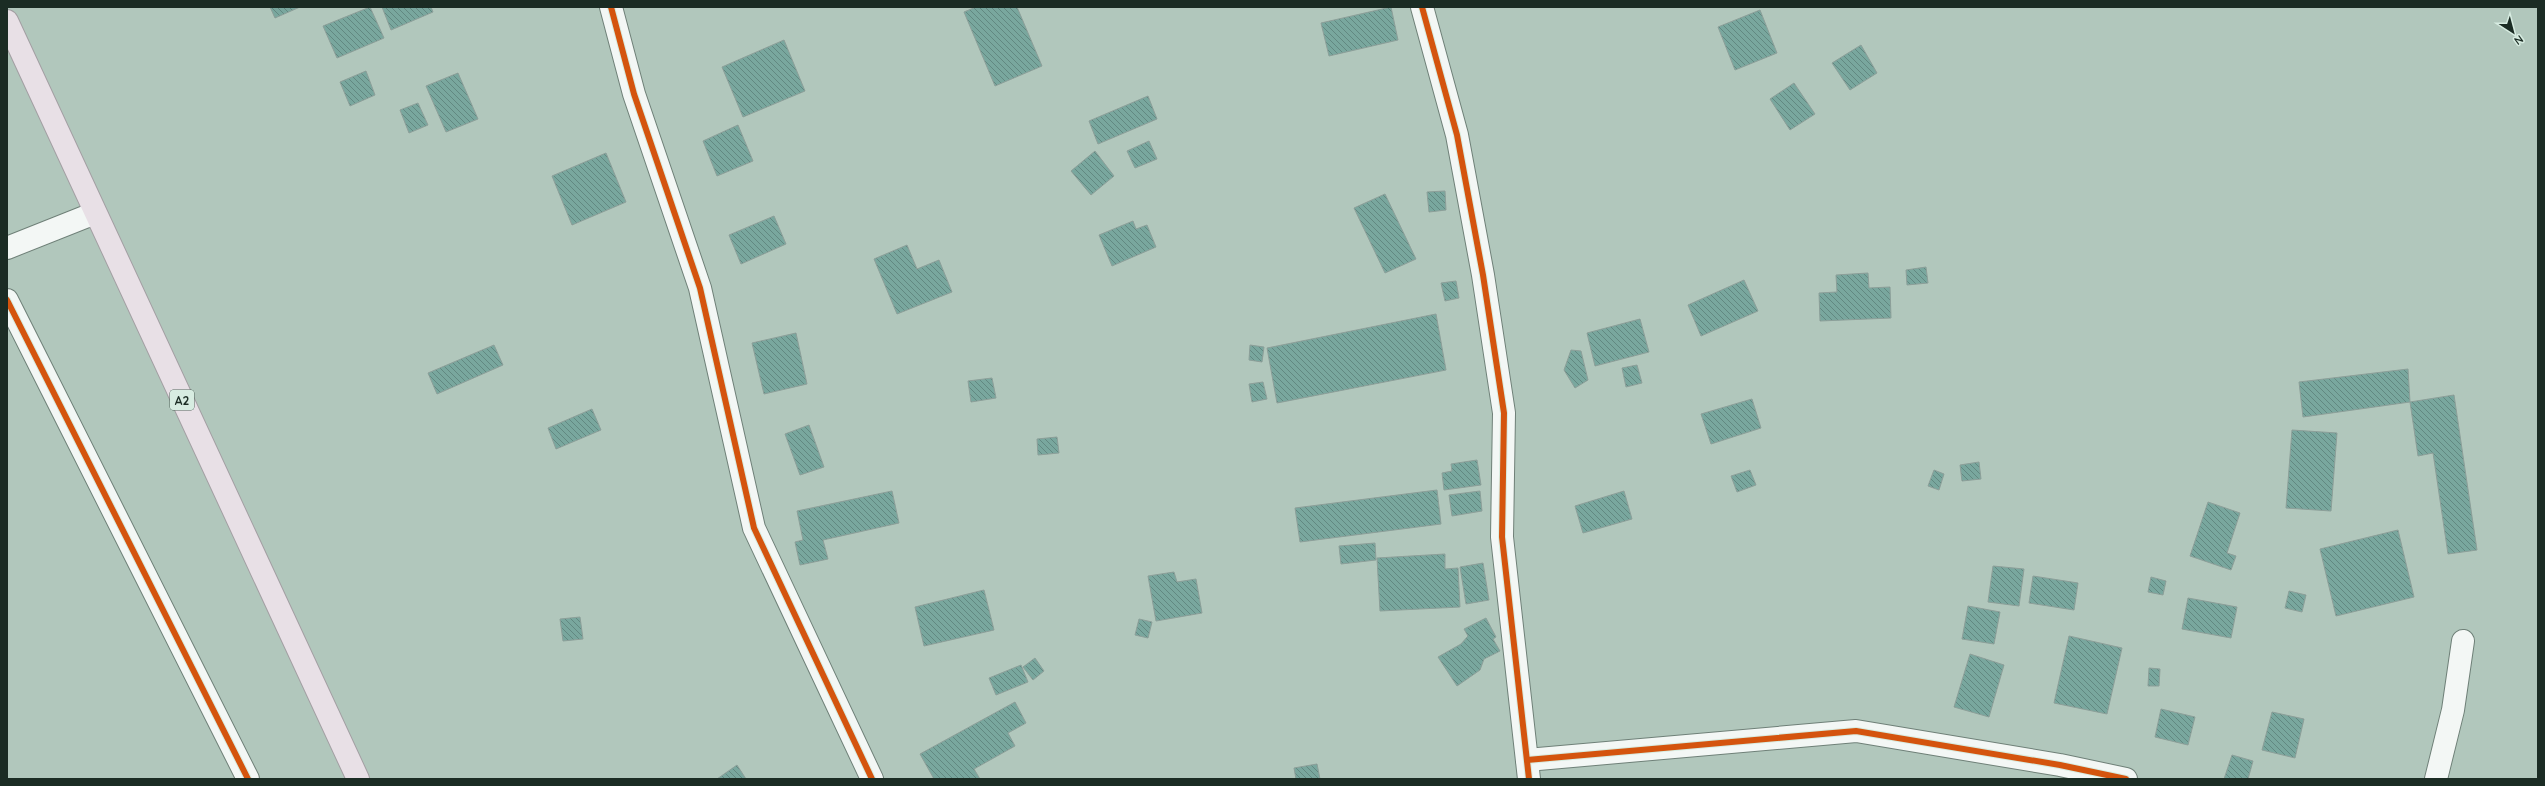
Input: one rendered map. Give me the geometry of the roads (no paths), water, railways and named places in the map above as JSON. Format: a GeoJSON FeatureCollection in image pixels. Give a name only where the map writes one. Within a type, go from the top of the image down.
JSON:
{"type":"FeatureCollection","features":[{"type":"Feature","properties":{"kind":"highway","name":"A2"},"geometry":{"type":"LineString","coordinates":[[7,21],[358,779]]}},
{"type":"Feature","properties":{"kind":"street"},"geometry":{"type":"LineString","coordinates":[[611,7],[634,94],[700,288],[754,528],[872,779]]}},
{"type":"Feature","properties":{"kind":"street"},"geometry":{"type":"LineString","coordinates":[[1422,7],[1457,135],[1483,275],[1504,413],[1502,538],[1528,770],[1856,731],[2060,765],[2126,779]]}},
{"type":"Feature","properties":{"kind":"street"},"geometry":{"type":"LineString","coordinates":[[7,248],[95,213]]}},
{"type":"Feature","properties":{"kind":"street"},"geometry":{"type":"LineString","coordinates":[[7,300],[248,779]]}},
{"type":"Feature","properties":{"kind":"street"},"geometry":{"type":"LineString","coordinates":[[2436,779],[2453,710],[2463,641]]}}]}
